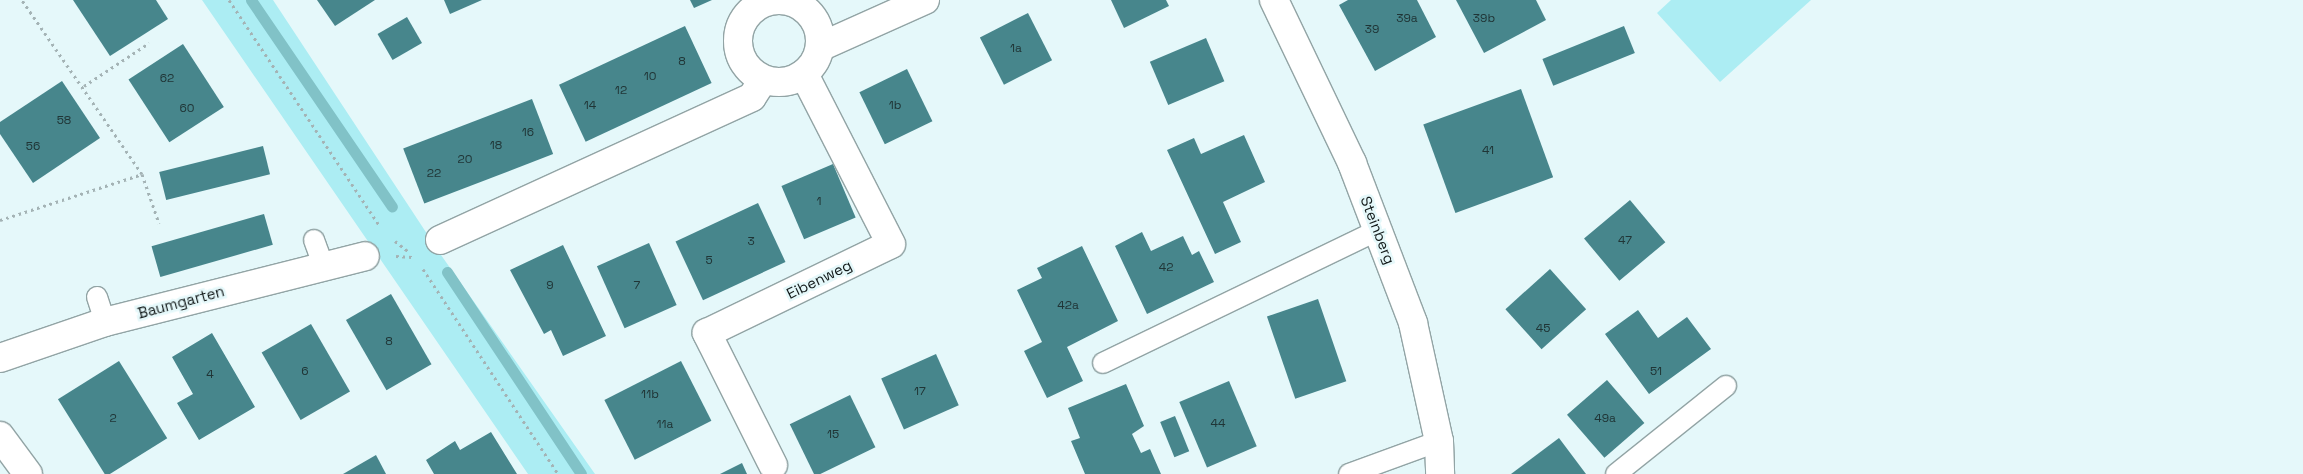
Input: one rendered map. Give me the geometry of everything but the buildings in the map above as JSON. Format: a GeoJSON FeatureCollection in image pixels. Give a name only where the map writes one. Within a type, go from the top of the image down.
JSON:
{"type":"FeatureCollection","features":[{"type":"Feature","properties":{"kind":"street"},"geometry":{"type":"LineString","coordinates":[[820,48],[813,18],[802,7],[780,1],[758,6],[739,29],[737,44],[741,59],[763,80],[792,81],[804,74],[820,48],[925,0]]}},
{"type":"Feature","properties":{"kind":"street","name":"Steinberg"},"geometry":{"type":"LineString","coordinates":[[1274,0],[1352,163],[1413,323],[1439,441],[1440,474]]}},
{"type":"Feature","properties":{"kind":"street","name":"Eibenweg"},"geometry":{"type":"LineString","coordinates":[[773,465],[707,332],[891,244],[804,74]]}},
{"type":"Feature","properties":{"kind":"street"},"geometry":{"type":"LineString","coordinates":[[440,240],[752,97],[763,80]]}},
{"type":"Feature","properties":{"kind":"street","name":"Baumgarten"},"geometry":{"type":"LineString","coordinates":[[0,358],[101,310],[318,252],[365,256]]}},
{"type":"Feature","properties":{"kind":"street"},"geometry":{"type":"LineString","coordinates":[[0,436],[28,474]]}},
{"type":"Feature","properties":{"kind":"lane"},"geometry":{"type":"LineString","coordinates":[[1103,363],[1378,230]]}},
{"type":"Feature","properties":{"kind":"lane"},"geometry":{"type":"LineString","coordinates":[[1616,474],[1726,386]]}},
{"type":"Feature","properties":{"kind":"lane"},"geometry":{"type":"LineString","coordinates":[[1349,474],[1439,441]]}},
{"type":"Feature","properties":{"kind":"path"},"geometry":{"type":"LineString","coordinates":[[22,0],[84,86],[142,174],[160,223]]}},
{"type":"Feature","properties":{"kind":"path"},"geometry":{"type":"LineString","coordinates":[[84,86],[149,43]]}},
{"type":"Feature","properties":{"kind":"path"},"geometry":{"type":"LineString","coordinates":[[0,220],[142,174]]}},
{"type":"Feature","properties":{"kind":"shaded area"},"geometry":{"type":"Polygon","coordinates":[[[202,0],[273,0],[441,255],[595,474],[528,474],[202,0]]]}},
{"type":"Feature","properties":{"kind":"shaded area"},"geometry":{"type":"Polygon","coordinates":[[[1671,0],[1811,0],[1720,82],[1657,13],[1671,0]]]}},
{"type":"Feature","properties":{"kind":"waterway"},"geometry":{"type":"LineString","coordinates":[[251,0],[392,207]]}},
{"type":"Feature","properties":{"kind":"waterway"},"geometry":{"type":"LineString","coordinates":[[447,272],[581,474]]}}]}
